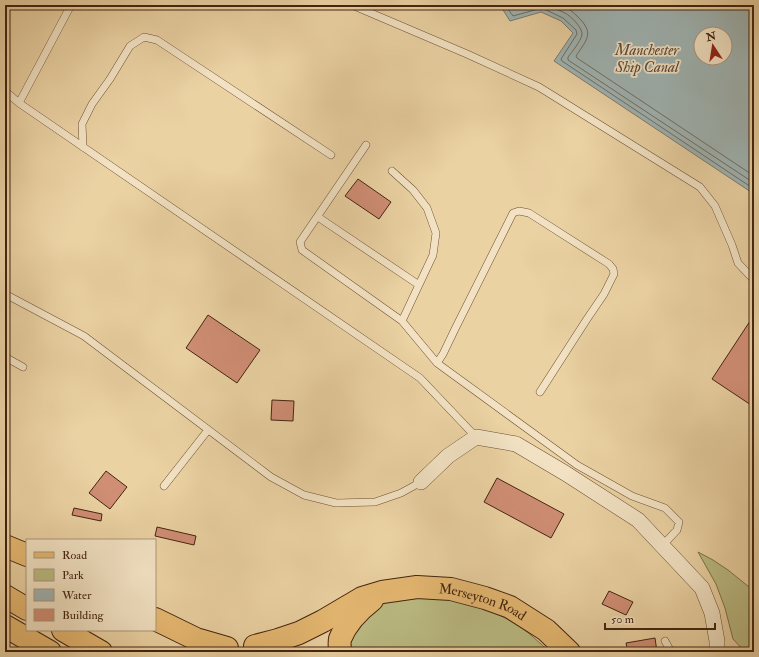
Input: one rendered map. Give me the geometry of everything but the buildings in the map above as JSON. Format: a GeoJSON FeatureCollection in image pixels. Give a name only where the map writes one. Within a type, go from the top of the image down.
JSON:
{"type":"FeatureCollection","features":[{"type":"Feature","properties":{"kind":"main road"},"geometry":{"type":"LineString","coordinates":[[5,546],[26,555]]}},
{"type":"Feature","properties":{"kind":"main road","name":"Merseyton Road"},"geometry":{"type":"LineString","coordinates":[[255,646],[299,633],[362,598],[382,592],[417,587],[451,588],[486,598],[510,607],[546,630],[569,652]]}},
{"type":"Feature","properties":{"kind":"main road"},"geometry":{"type":"LineString","coordinates":[[340,652],[340,641],[348,627],[362,608],[382,592]]}},
{"type":"Feature","properties":{"kind":"main road"},"geometry":{"type":"LineString","coordinates":[[5,596],[26,608]]}},
{"type":"Feature","properties":{"kind":"main road"},"geometry":{"type":"LineString","coordinates":[[156,619],[222,650],[255,646],[277,648],[290,652]]}},
{"type":"Feature","properties":{"kind":"main road"},"geometry":{"type":"LineString","coordinates":[[5,626],[50,652]]}},
{"type":"Feature","properties":{"kind":"main road"},"geometry":{"type":"LineString","coordinates":[[65,631],[101,652]]}},
{"type":"Feature","properties":{"kind":"street"},"geometry":{"type":"LineString","coordinates":[[421,482],[448,456],[476,437],[516,444],[565,473],[638,520],[702,588],[712,613],[717,641],[717,652]]}},
{"type":"Feature","properties":{"kind":"lane"},"geometry":{"type":"LineString","coordinates":[[19,103],[71,5]]}},
{"type":"Feature","properties":{"kind":"lane"},"geometry":{"type":"LineString","coordinates":[[352,5],[467,54],[539,87],[700,187],[715,206],[738,263],[754,280]]}},
{"type":"Feature","properties":{"kind":"lane"},"geometry":{"type":"LineString","coordinates":[[83,147],[82,124],[92,104],[110,79],[130,46],[144,37],[157,40],[331,155]]}},
{"type":"Feature","properties":{"kind":"lane"},"geometry":{"type":"LineString","coordinates":[[5,92],[420,378],[476,437]]}},
{"type":"Feature","properties":{"kind":"lane"},"geometry":{"type":"LineString","coordinates":[[366,145],[300,242],[302,250],[402,321],[437,363],[577,465],[632,496],[665,508],[679,522],[677,530],[662,546]]}},
{"type":"Feature","properties":{"kind":"lane"},"geometry":{"type":"LineString","coordinates":[[392,171],[413,190],[427,208],[436,233],[433,255],[402,321]]}},
{"type":"Feature","properties":{"kind":"lane"},"geometry":{"type":"LineString","coordinates":[[437,363],[513,213],[519,211],[528,213],[609,264],[613,269],[614,274],[604,294],[540,392]]}},
{"type":"Feature","properties":{"kind":"lane"},"geometry":{"type":"LineString","coordinates":[[318,217],[419,285]]}},
{"type":"Feature","properties":{"kind":"lane"},"geometry":{"type":"LineString","coordinates":[[5,294],[84,336],[271,477],[304,495],[336,503],[375,502],[401,493],[421,482]]}},
{"type":"Feature","properties":{"kind":"lane"},"geometry":{"type":"LineString","coordinates":[[5,357],[23,367]]}},
{"type":"Feature","properties":{"kind":"lane"},"geometry":{"type":"LineString","coordinates":[[164,486],[208,430]]}},
{"type":"Feature","properties":{"kind":"lane"},"geometry":{"type":"LineString","coordinates":[[665,641],[671,652]]}},
{"type":"Feature","properties":{"kind":"green space"},"geometry":{"type":"Polygon","coordinates":[[[698,552],[728,570],[754,591],[754,652],[745,652],[733,639],[725,608],[716,584],[698,552]]]}},
{"type":"Feature","properties":{"kind":"green space"},"geometry":{"type":"Polygon","coordinates":[[[412,597],[437,598],[480,607],[512,622],[532,636],[550,652],[350,652],[350,640],[353,629],[377,606],[393,600],[412,597]]]}},
{"type":"Feature","properties":{"kind":"water","name":"Manchester Ship Canal"},"geometry":{"type":"Polygon","coordinates":[[[500,5],[754,5],[754,194],[554,61],[573,33],[561,21],[541,12],[510,21],[500,5]]]}}]}
